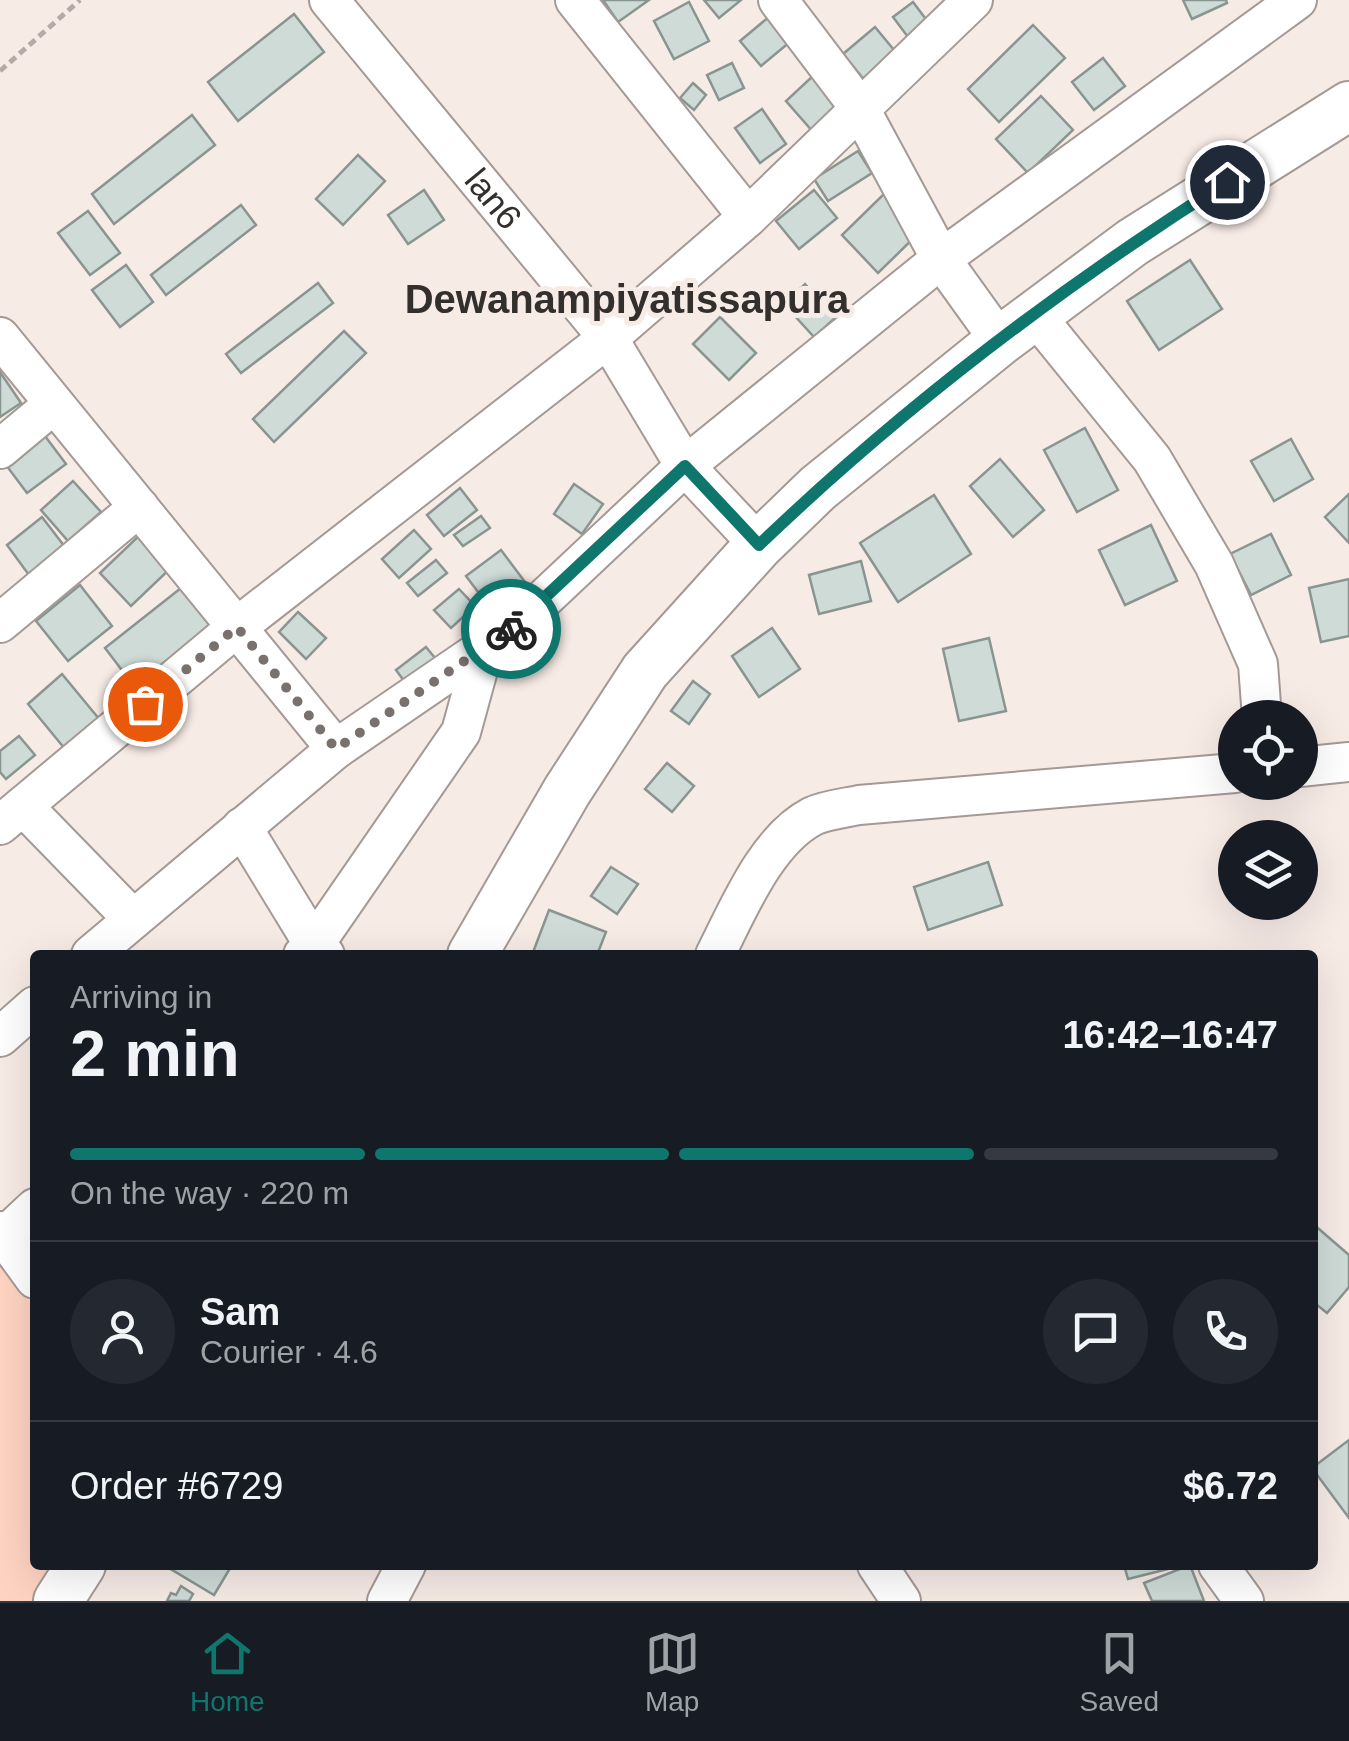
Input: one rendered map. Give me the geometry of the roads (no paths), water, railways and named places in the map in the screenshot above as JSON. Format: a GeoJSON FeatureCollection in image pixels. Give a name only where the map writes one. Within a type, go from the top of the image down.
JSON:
{"type":"FeatureCollection","features":[{"type":"Feature","properties":{"kind":"main road"},"geometry":{"type":"LineString","coordinates":[[475,950],[567,792],[645,671],[759,545],[818,488],[1018,328],[1133,242],[1349,106]]}},
{"type":"Feature","properties":{"kind":"main road"},"geometry":{"type":"LineString","coordinates":[[58,1601],[77,1570]]}},
{"type":"Feature","properties":{"kind":"street","name":"lan6"},"geometry":{"type":"LineString","coordinates":[[328,0],[608,338],[685,466],[759,545]]}},
{"type":"Feature","properties":{"kind":"street"},"geometry":{"type":"LineString","coordinates":[[575,0],[748,217]]}},
{"type":"Feature","properties":{"kind":"street"},"geometry":{"type":"LineString","coordinates":[[778,0],[859,106],[941,259],[1152,459],[1214,564],[1258,664],[1261,700]]}},
{"type":"Feature","properties":{"kind":"street"},"geometry":{"type":"LineString","coordinates":[[132,918],[12,815],[237,627],[608,338],[748,217],[973,0]]}},
{"type":"Feature","properties":{"kind":"street"},"geometry":{"type":"LineString","coordinates":[[97,950],[336,749],[513,628],[685,466],[941,259],[1297,0]]}},
{"type":"Feature","properties":{"kind":"street"},"geometry":{"type":"LineString","coordinates":[[0,337],[336,749]]}},
{"type":"Feature","properties":{"kind":"street"},"geometry":{"type":"LineString","coordinates":[[0,449],[54,404]]}},
{"type":"Feature","properties":{"kind":"street"},"geometry":{"type":"LineString","coordinates":[[0,623],[139,508]]}},
{"type":"Feature","properties":{"kind":"street"},"geometry":{"type":"LineString","coordinates":[[315,950],[462,732],[484,648]]}},
{"type":"Feature","properties":{"kind":"street"},"geometry":{"type":"LineString","coordinates":[[1318,765],[1349,762]]}},
{"type":"Feature","properties":{"kind":"street"},"geometry":{"type":"LineString","coordinates":[[718,950],[751,883],[787,836],[814,815],[859,805],[1218,774]]}},
{"type":"Feature","properties":{"kind":"street"},"geometry":{"type":"LineString","coordinates":[[242,827],[313,950]]}},
{"type":"Feature","properties":{"kind":"street"},"geometry":{"type":"LineString","coordinates":[[0,1037],[30,1010]]}},
{"type":"Feature","properties":{"kind":"street"},"geometry":{"type":"LineString","coordinates":[[30,1212],[2,1234],[30,1272]]}},
{"type":"Feature","properties":{"kind":"street"},"geometry":{"type":"LineString","coordinates":[[387,1601],[403,1570]]}},
{"type":"Feature","properties":{"kind":"street"},"geometry":{"type":"LineString","coordinates":[[880,1570],[901,1601]]}},
{"type":"Feature","properties":{"kind":"street"},"geometry":{"type":"LineString","coordinates":[[1222,1570],[1244,1601]]}},
{"type":"Feature","properties":{"kind":"district","name":"Dewanampiyatissapura"},"geometry":{"type":"Point","coordinates":[627,299]}}]}
